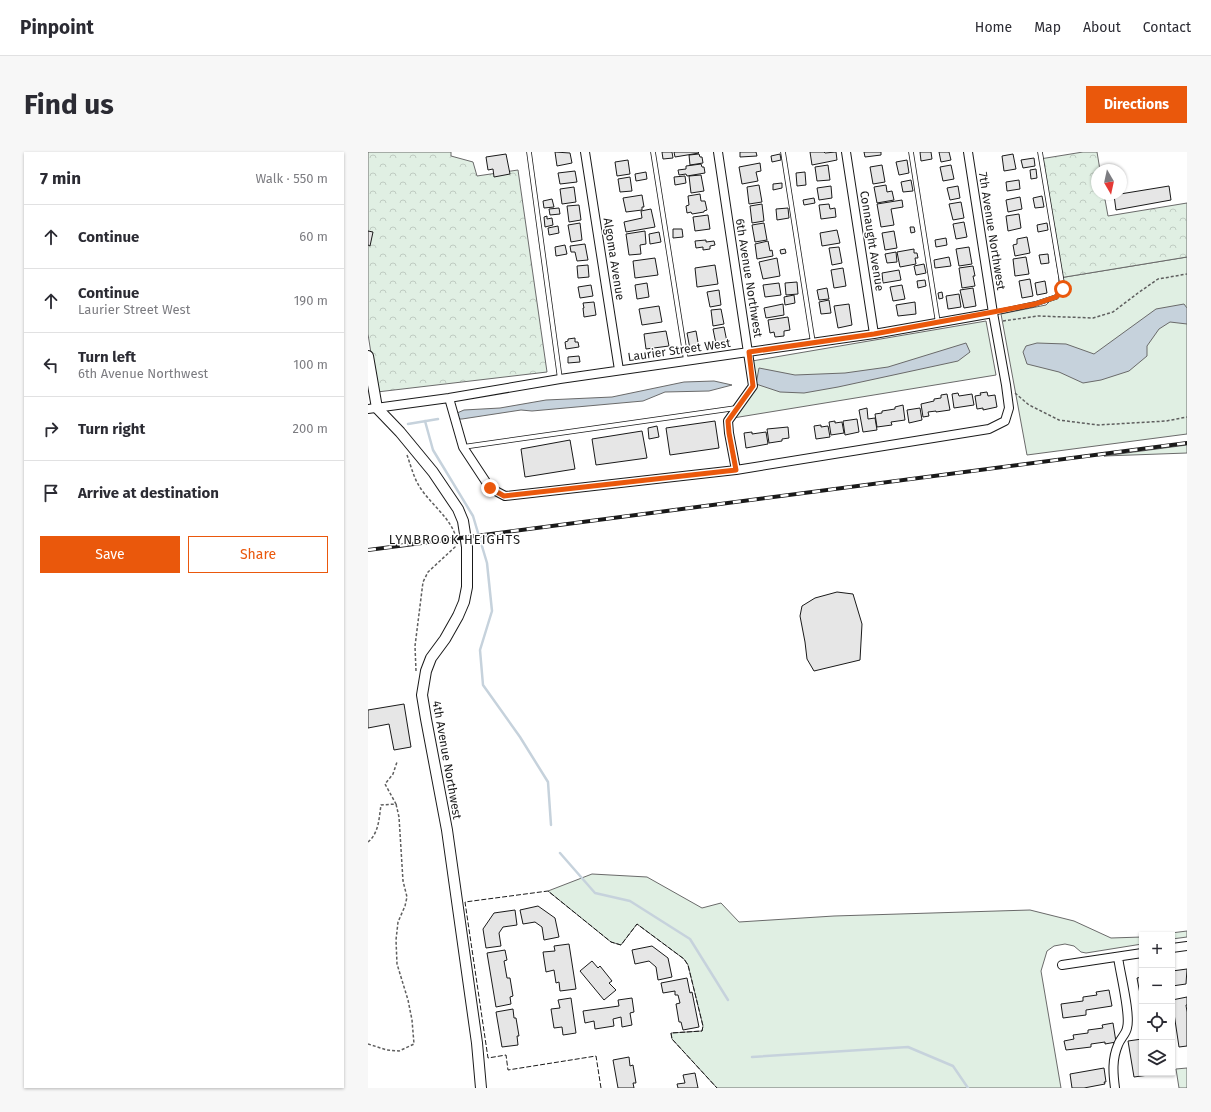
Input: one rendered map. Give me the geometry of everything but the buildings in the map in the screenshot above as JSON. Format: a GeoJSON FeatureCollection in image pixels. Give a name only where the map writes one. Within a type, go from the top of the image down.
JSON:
{"type":"FeatureCollection","features":[{"type":"Feature","properties":{"kind":"street","name":"Algoma Avenue"},"geometry":{"type":"LineString","coordinates":[[585,152],[619,370]]}},
{"type":"Feature","properties":{"kind":"street","name":"6th Avenue Northwest"},"geometry":{"type":"LineString","coordinates":[[718,152],[753,386],[728,421],[736,470]]}},
{"type":"Feature","properties":{"kind":"street","name":"Connaught Avenue"},"geometry":{"type":"LineString","coordinates":[[846,152],[874,334]]}},
{"type":"Feature","properties":{"kind":"street","name":"7th Avenue Northwest"},"geometry":{"type":"LineString","coordinates":[[736,470],[989,429],[1006,421],[1009,408],[1006,385],[994,322],[968,152]]}},
{"type":"Feature","properties":{"kind":"street","name":"Laurier Street West"},"geometry":{"type":"LineString","coordinates":[[373,408],[449,398],[686,360],[874,334],[993,312]]}},
{"type":"Feature","properties":{"kind":"street"},"geometry":{"type":"LineString","coordinates":[[368,356],[373,408]]}},
{"type":"Feature","properties":{"kind":"street"},"geometry":{"type":"LineString","coordinates":[[449,398],[463,447],[490,488],[504,496],[736,470]]}},
{"type":"Feature","properties":{"kind":"street","name":"4th Avenue Northwest"},"geometry":{"type":"LineString","coordinates":[[373,408],[400,432],[433,472],[458,509],[463,521],[467,547],[467,587],[464,602],[445,639],[431,658],[425,677],[422,695],[447,830],[477,1043],[481,1088]]}},
{"type":"Feature","properties":{"kind":"street"},"geometry":{"type":"LineString","coordinates":[[1175,948],[1187,946]]}},
{"type":"Feature","properties":{"kind":"street"},"geometry":{"type":"LineString","coordinates":[[1062,965],[1139,954]]}},
{"type":"Feature","properties":{"kind":"street"},"geometry":{"type":"LineString","coordinates":[[1115,1088],[1114,1057],[1118,1045],[1127,1028],[1126,1006],[1118,957]]}},
{"type":"Feature","properties":{"kind":"lane"},"geometry":{"type":"LineString","coordinates":[[529,152],[560,379]]}},
{"type":"Feature","properties":{"kind":"lane"},"geometry":{"type":"LineString","coordinates":[[654,152],[686,360]]}},
{"type":"Feature","properties":{"kind":"lane"},"geometry":{"type":"LineString","coordinates":[[783,152],[813,343]]}},
{"type":"Feature","properties":{"kind":"lane"},"geometry":{"type":"LineString","coordinates":[[911,152],[938,323]]}},
{"type":"Feature","properties":{"kind":"lane"},"geometry":{"type":"LineString","coordinates":[[993,312],[1035,304],[1056,297],[1063,289],[1040,152]]}},
{"type":"Feature","properties":{"kind":"lane"},"geometry":{"type":"LineString","coordinates":[[463,447],[737,408]]}},
{"type":"Feature","properties":{"kind":"path"},"geometry":{"type":"LineString","coordinates":[[994,322],[1038,316],[1093,318],[1113,312],[1158,279],[1187,274]]}},
{"type":"Feature","properties":{"kind":"path"},"geometry":{"type":"LineString","coordinates":[[1006,385],[1029,405],[1059,420],[1098,425],[1166,421],[1187,417]]}},
{"type":"Feature","properties":{"kind":"path"},"geometry":{"type":"LineString","coordinates":[[406,452],[421,489],[451,525],[456,535],[455,547],[428,572],[423,582],[415,646],[416,677]]}},
{"type":"Feature","properties":{"kind":"path"},"geometry":{"type":"LineString","coordinates":[[368,1044],[387,1050],[399,1051],[414,1044],[412,1020],[408,1000],[396,964],[398,922],[407,897],[403,881],[399,817],[396,804],[385,784],[393,774],[397,762]]}},
{"type":"Feature","properties":{"kind":"path"},"geometry":{"type":"LineString","coordinates":[[368,842],[378,829],[381,805],[396,804]]}},
{"type":"Feature","properties":{"kind":"green space"},"geometry":{"type":"Polygon","coordinates":[[[368,152],[451,152],[451,156],[473,162],[477,176],[518,170],[547,372],[377,392],[368,334],[368,152]]]}},
{"type":"Feature","properties":{"kind":"green space"},"geometry":{"type":"Polygon","coordinates":[[[1083,152],[1097,152],[1099,164],[1091,164],[1091,200],[1105,200],[1108,216],[1187,203],[1187,257],[1059,278],[1040,159],[1083,152]]]}},
{"type":"Feature","properties":{"kind":"green space"},"geometry":{"type":"Polygon","coordinates":[[[1187,257],[1187,434],[1027,455],[1001,314],[1046,305],[1058,293],[1059,278],[1187,257]]]}},
{"type":"Feature","properties":{"kind":"green space"},"geometry":{"type":"Polygon","coordinates":[[[986,321],[996,375],[727,419],[749,386],[752,361],[986,321]]]}},
{"type":"Feature","properties":{"kind":"green space"},"geometry":{"type":"Polygon","coordinates":[[[1187,445],[1187,453],[1104,456],[1187,445]]]}},
{"type":"Feature","properties":{"kind":"green space"},"geometry":{"type":"Polygon","coordinates":[[[592,874],[647,877],[702,908],[721,903],[739,922],[834,916],[1030,910],[1074,921],[1111,938],[1139,937],[1139,944],[1086,953],[1081,952],[1074,946],[1065,944],[1054,946],[1047,951],[1041,971],[1061,1088],[717,1088],[672,1039],[671,1033],[702,1031],[703,1026],[688,965],[684,959],[637,924],[621,945],[611,942],[548,891],[592,874]]]}},
{"type":"Feature","properties":{"kind":"green space"},"geometry":{"type":"Polygon","coordinates":[[[1187,931],[1187,937],[1175,939],[1175,932],[1187,931]]]}},
{"type":"Feature","properties":{"kind":"green space"},"geometry":{"type":"Polygon","coordinates":[[[1187,1068],[1187,1088],[1179,1088],[1176,1069],[1187,1068]]]}},
{"type":"Feature","properties":{"kind":"shaded area"},"geometry":{"type":"Polygon","coordinates":[[[1184,304],[1187,308],[1187,324],[1170,322],[1159,329],[1147,346],[1147,356],[1129,371],[1101,380],[1083,383],[1059,372],[1027,364],[1023,352],[1026,346],[1037,343],[1066,344],[1094,354],[1156,309],[1184,304]]]}},
{"type":"Feature","properties":{"kind":"shaded area"},"geometry":{"type":"Polygon","coordinates":[[[966,343],[970,352],[958,361],[838,387],[804,393],[780,392],[756,384],[759,368],[795,375],[845,373],[888,367],[966,343]]]}},
{"type":"Feature","properties":{"kind":"shaded area"},"geometry":{"type":"Polygon","coordinates":[[[714,381],[732,385],[709,391],[665,392],[643,401],[532,411],[521,410],[462,419],[458,419],[457,413],[464,410],[500,408],[546,400],[612,397],[684,382],[714,381]]]}},
{"type":"Feature","properties":{"kind":"waterway"},"geometry":{"type":"LineString","coordinates":[[408,424],[438,419]]}},
{"type":"Feature","properties":{"kind":"waterway"},"geometry":{"type":"LineString","coordinates":[[425,421],[433,450],[473,516],[487,563],[492,611],[480,650],[483,685],[520,737],[548,782],[551,825]]}},
{"type":"Feature","properties":{"kind":"waterway"},"geometry":{"type":"LineString","coordinates":[[560,853],[595,893],[630,901],[690,939],[728,1000]]}},
{"type":"Feature","properties":{"kind":"waterway"},"geometry":{"type":"LineString","coordinates":[[752,1057],[908,1047],[953,1066],[968,1088]]}},
{"type":"Feature","properties":{"kind":"railway"},"geometry":{"type":"LineString","coordinates":[[368,550],[1187,443]]}},
{"type":"Feature","properties":{"kind":"fence"},"geometry":{"type":"LineString","coordinates":[[601,1088],[596,1056],[508,1070],[506,1055],[488,1058],[465,902],[548,891],[611,942],[621,945],[637,924],[684,959],[688,965],[703,1026],[702,1031],[671,1033],[672,1039],[717,1088]]}},
{"type":"Feature","properties":{"kind":"district","name":"LYNBROOK HEIGHTS"},"geometry":{"type":"Point","coordinates":[455,539]}},
{"type":"Feature","properties":{"kind":"route"},"geometry":{"type":"LineString","coordinates":[[490,488],[504,496],[736,470],[728,421],[753,386],[749,352],[874,334],[1035,304],[1056,297],[1063,289]]}}]}
